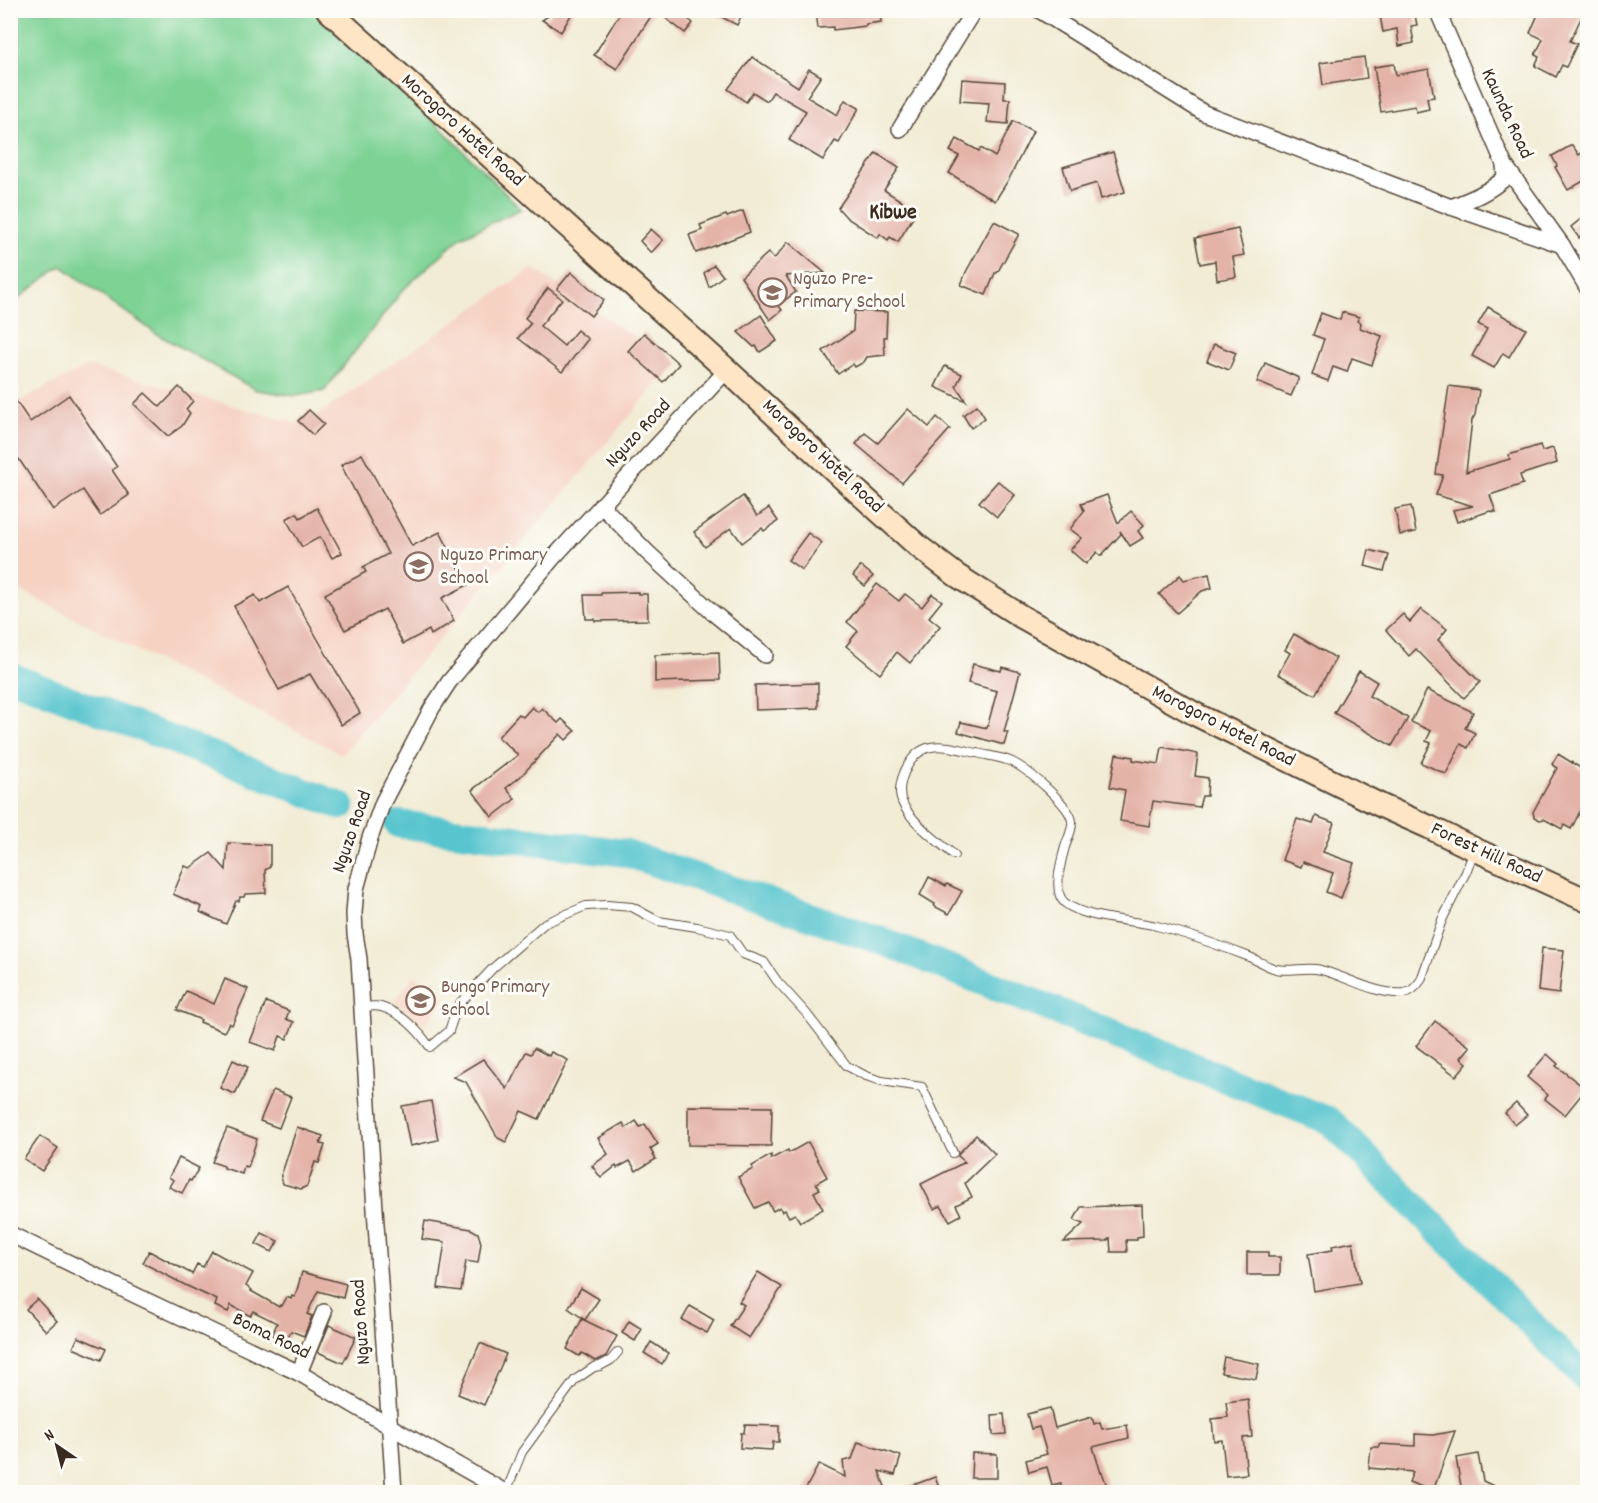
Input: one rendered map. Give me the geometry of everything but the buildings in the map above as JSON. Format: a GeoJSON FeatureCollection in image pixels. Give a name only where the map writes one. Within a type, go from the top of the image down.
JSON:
{"type":"FeatureCollection","features":[{"type":"Feature","properties":{"kind":"street","name":"Morogoro Hotel Road"},"geometry":{"type":"LineString","coordinates":[[328,10],[727,370],[918,546],[956,575],[1069,645],[1197,715],[1384,807]]}},
{"type":"Feature","properties":{"kind":"street"},"geometry":{"type":"LineString","coordinates":[[900,129],[974,10]]}},
{"type":"Feature","properties":{"kind":"street","name":"Kaunda Road"},"geometry":{"type":"LineString","coordinates":[[1437,10],[1504,164],[1562,245],[1587,290]]}},
{"type":"Feature","properties":{"kind":"street"},"geometry":{"type":"LineString","coordinates":[[1039,11],[1204,113],[1450,207],[1562,245]]}},
{"type":"Feature","properties":{"kind":"street"},"geometry":{"type":"LineString","coordinates":[[1450,207],[1482,195],[1497,185],[1505,178],[1504,164]]}},
{"type":"Feature","properties":{"kind":"street","name":"Nguzo Road"},"geometry":{"type":"LineString","coordinates":[[394,1492],[354,913],[356,889],[370,838],[383,802],[448,682],[552,559],[727,370]]}},
{"type":"Feature","properties":{"kind":"street"},"geometry":{"type":"LineString","coordinates":[[601,505],[647,552],[712,612],[765,655]]}},
{"type":"Feature","properties":{"kind":"street","name":"Forest Hill Road"},"geometry":{"type":"LineString","coordinates":[[1384,807],[1587,901]]}},
{"type":"Feature","properties":{"kind":"street","name":"Boma Road"},"geometry":{"type":"LineString","coordinates":[[12,1236],[299,1373],[505,1492]]}},
{"type":"Feature","properties":{"kind":"street"},"geometry":{"type":"LineString","coordinates":[[299,1373],[324,1312]]}},
{"type":"Feature","properties":{"kind":"lane"},"geometry":{"type":"LineString","coordinates":[[954,855],[908,812],[901,797],[902,780],[912,760],[919,752],[934,746],[957,748],[1009,761],[1032,775],[1057,798],[1070,814],[1072,825],[1060,869],[1059,892],[1064,902],[1074,909],[1179,932],[1279,969],[1318,969],[1373,988],[1404,993],[1415,988],[1421,980],[1442,920],[1466,872],[1474,849]]}},
{"type":"Feature","properties":{"kind":"lane"},"geometry":{"type":"LineString","coordinates":[[362,1005],[367,1008],[379,1006],[398,1014],[417,1029],[430,1047],[449,1030],[461,1002],[493,968],[545,923],[586,906],[607,905],[632,908],[658,921],[730,935],[743,954],[764,962],[777,981],[848,1066],[866,1076],[882,1081],[922,1087],[953,1153]]}},
{"type":"Feature","properties":{"kind":"lane"},"geometry":{"type":"LineString","coordinates":[[505,1492],[522,1452],[575,1380],[594,1367],[611,1360],[618,1352]]}},
{"type":"Feature","properties":{"kind":"shaded area"},"geometry":{"type":"Polygon","coordinates":[[[533,268],[674,364],[342,754],[11,586],[11,405],[88,366],[303,425],[533,268]]]}},
{"type":"Feature","properties":{"kind":"shaded area","name":"Bungo Primary School"},"geometry":{"type":"Polygon","coordinates":[[[414,975],[445,998],[425,1025],[394,1001],[414,975]]]}},
{"type":"Feature","properties":{"kind":"green space"},"geometry":{"type":"Polygon","coordinates":[[[11,11],[325,11],[521,209],[461,237],[403,290],[324,391],[296,396],[256,390],[157,334],[61,266],[11,304],[11,11]]]}},
{"type":"Feature","properties":{"kind":"waterway"},"geometry":{"type":"LineString","coordinates":[[10,676],[341,806]]}},
{"type":"Feature","properties":{"kind":"waterway"},"geometry":{"type":"LineString","coordinates":[[398,824],[626,853],[879,940],[1330,1121],[1588,1381]]}},
{"type":"Feature","properties":{"kind":"place","name":"Nguzo Pre- Primary School"},"geometry":{"type":"Point","coordinates":[772,292]}},
{"type":"Feature","properties":{"kind":"place","name":"Nguzo Primary School"},"geometry":{"type":"Point","coordinates":[419,567]}},
{"type":"Feature","properties":{"kind":"place","name":"Bungo Primary School"},"geometry":{"type":"Point","coordinates":[420,1000]}},
{"type":"Feature","properties":{"kind":"district","name":"Kibwe"},"geometry":{"type":"Point","coordinates":[893,213]}}]}
